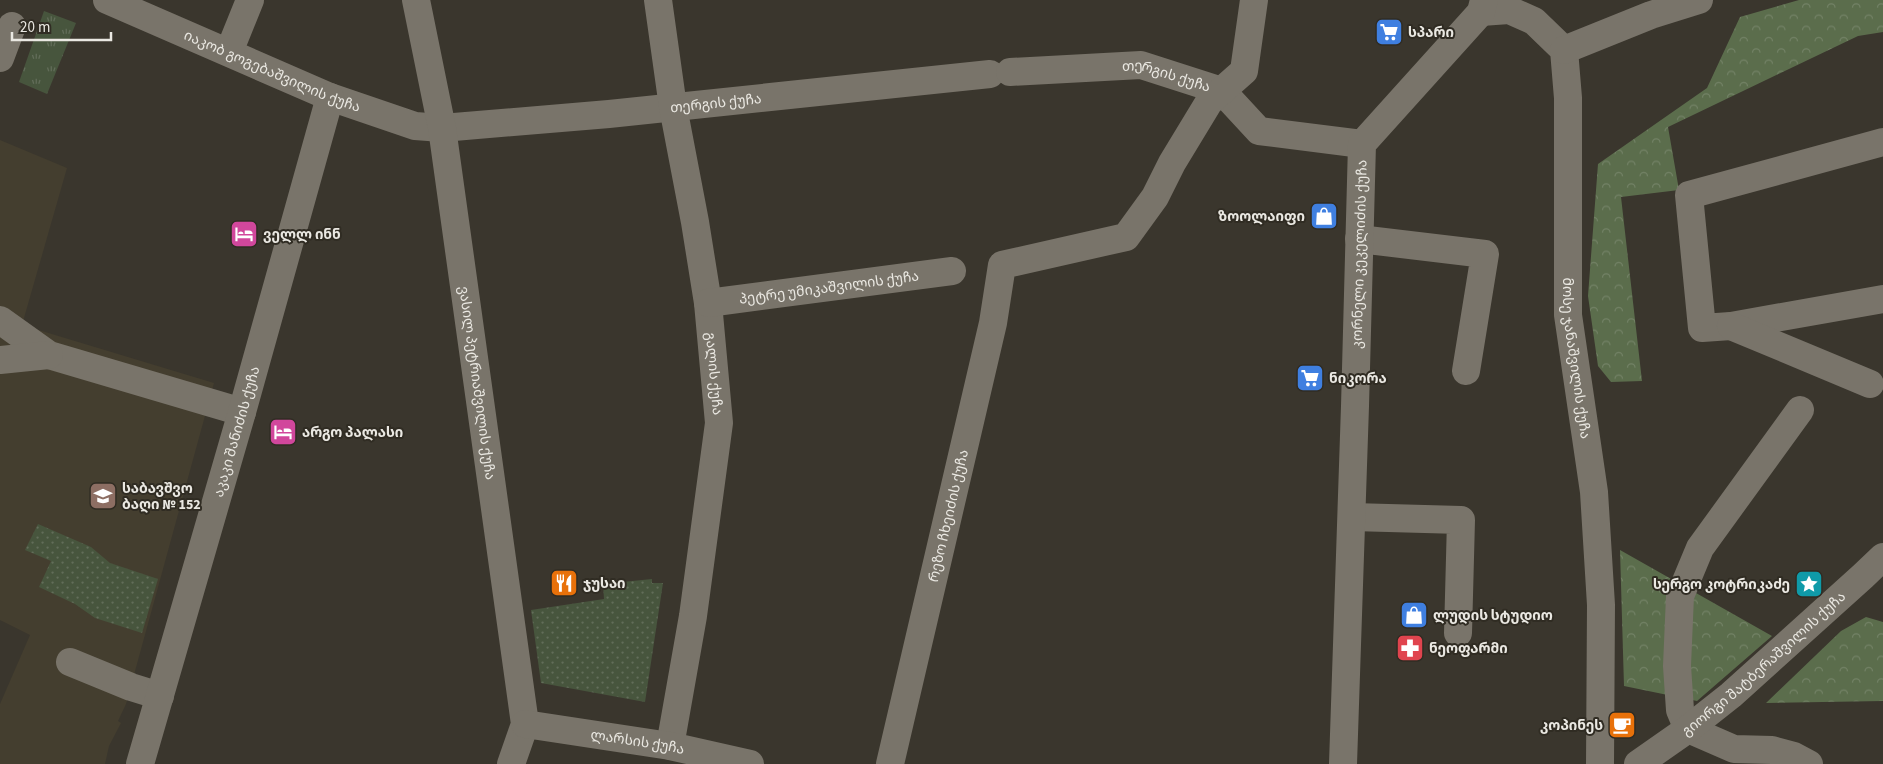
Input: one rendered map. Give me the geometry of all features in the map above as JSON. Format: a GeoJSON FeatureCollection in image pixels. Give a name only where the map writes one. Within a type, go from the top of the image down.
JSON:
{"type":"FeatureCollection","features":[{"type":"Feature","properties":{"kind":"street","name":"იაკობ გოგებაშვილის ქუჩა"},"geometry":{"type":"LineString","coordinates":[[107,0],[330,97],[415,126],[442,128]]}},
{"type":"Feature","properties":{"kind":"street"},"geometry":{"type":"LineString","coordinates":[[229,52],[250,0]]}},
{"type":"Feature","properties":{"kind":"street","name":"ვასილ პეტრიაშვილის ქუჩა"},"geometry":{"type":"LineString","coordinates":[[416,0],[442,128],[525,724],[512,764]]}},
{"type":"Feature","properties":{"kind":"street","name":"გალის ქუჩა"},"geometry":{"type":"LineString","coordinates":[[658,0],[672,107],[695,222],[708,303],[719,423],[693,616],[670,746]]}},
{"type":"Feature","properties":{"kind":"street"},"geometry":{"type":"LineString","coordinates":[[1222,91],[1244,71],[1254,0]]}},
{"type":"Feature","properties":{"kind":"street"},"geometry":{"type":"LineString","coordinates":[[1482,6],[1508,10],[1534,21],[1564,50],[1651,15],[1699,0]]}},
{"type":"Feature","properties":{"kind":"street","name":"კორნელი კეკელიძის ქუჩა"},"geometry":{"type":"LineString","coordinates":[[1343,764],[1362,144],[1482,6]]}},
{"type":"Feature","properties":{"kind":"street"},"geometry":{"type":"LineString","coordinates":[[0,58],[12,26]]}},
{"type":"Feature","properties":{"kind":"street","name":"მოსე ჯანაშვილის ქუჩა"},"geometry":{"type":"LineString","coordinates":[[1564,50],[1568,98],[1568,315],[1594,492],[1601,605],[1600,764]]}},
{"type":"Feature","properties":{"kind":"street","name":"თერგის ქუჩა"},"geometry":{"type":"LineString","coordinates":[[442,128],[672,107],[1000,73],[1141,65],[1222,91],[1259,131],[1362,144]]}},
{"type":"Feature","properties":{"kind":"street","name":"რეზო ჩხეიძის ქუჩა"},"geometry":{"type":"LineString","coordinates":[[890,764],[993,323],[1002,265],[1126,237],[1155,197],[1172,163],[1208,102],[1222,91]]}},
{"type":"Feature","properties":{"kind":"street","name":"აკაკი შანიძის ქუჩა"},"geometry":{"type":"LineString","coordinates":[[140,764],[242,412],[330,97]]}},
{"type":"Feature","properties":{"kind":"street"},"geometry":{"type":"LineString","coordinates":[[1883,142],[1689,195],[1702,328],[1731,326],[1883,299]]}},
{"type":"Feature","properties":{"kind":"street"},"geometry":{"type":"LineString","coordinates":[[1359,239],[1485,254],[1466,371]]}},
{"type":"Feature","properties":{"kind":"street","name":"პეტრე უმიკაშვილის ქუჩა"},"geometry":{"type":"LineString","coordinates":[[708,303],[952,271]]}},
{"type":"Feature","properties":{"kind":"street"},"geometry":{"type":"LineString","coordinates":[[0,320],[49,355],[242,412]]}},
{"type":"Feature","properties":{"kind":"street"},"geometry":{"type":"LineString","coordinates":[[1731,326],[1870,384]]}},
{"type":"Feature","properties":{"kind":"street"},"geometry":{"type":"LineString","coordinates":[[0,360],[49,355]]}},
{"type":"Feature","properties":{"kind":"street"},"geometry":{"type":"LineString","coordinates":[[1800,410],[1700,548],[1680,596],[1677,666],[1680,710],[1688,729],[1734,749],[1772,750],[1794,756],[1809,764]]}},
{"type":"Feature","properties":{"kind":"street"},"geometry":{"type":"LineString","coordinates":[[1352,517],[1461,520],[1458,633]]}},
{"type":"Feature","properties":{"kind":"street","name":"გიორგი შატბერაშვილის ქუჩა"},"geometry":{"type":"LineString","coordinates":[[1638,764],[1688,729],[1873,576],[1883,557]]}},
{"type":"Feature","properties":{"kind":"street"},"geometry":{"type":"LineString","coordinates":[[70,662],[131,687],[160,696]]}},
{"type":"Feature","properties":{"kind":"street","name":"ლარსის ქუჩა"},"geometry":{"type":"LineString","coordinates":[[525,724],[670,746],[750,764]]}},
{"type":"Feature","properties":{"kind":"shaded area","name":"საბავშვო ბაღი № 152"},"geometry":{"type":"Polygon","coordinates":[[[0,140],[67,168],[22,325],[214,383],[126,704],[118,721],[121,723],[109,746],[105,764],[0,764],[0,704],[30,635],[0,620],[0,140]]]}},
{"type":"Feature","properties":{"kind":"green space"},"geometry":{"type":"Polygon","coordinates":[[[1799,0],[1883,0],[1883,32],[1858,36],[1668,127],[1679,190],[1621,197],[1642,381],[1611,382],[1598,366],[1588,296],[1598,164],[1707,88],[1740,17],[1799,0]]]}},
{"type":"Feature","properties":{"kind":"green space"},"geometry":{"type":"Polygon","coordinates":[[[44,11],[76,23],[47,94],[19,82],[44,11]]]}},
{"type":"Feature","properties":{"kind":"green space"},"geometry":{"type":"Polygon","coordinates":[[[38,524],[91,547],[110,563],[158,579],[142,633],[95,618],[75,604],[39,587],[51,561],[25,550],[38,524]]]}},
{"type":"Feature","properties":{"kind":"green space"},"geometry":{"type":"Polygon","coordinates":[[[1620,550],[1772,636],[1697,701],[1624,686],[1620,550]]]}},
{"type":"Feature","properties":{"kind":"green space"},"geometry":{"type":"Polygon","coordinates":[[[652,579],[652,583],[663,583],[645,702],[541,683],[531,610],[604,599],[603,584],[652,579]]]}},
{"type":"Feature","properties":{"kind":"green space"},"geometry":{"type":"Polygon","coordinates":[[[1866,617],[1883,622],[1883,701],[1766,703],[1841,631],[1866,617]]]}},
{"type":"Feature","properties":{"kind":"place","name":"სპარი"},"geometry":{"type":"Point","coordinates":[1389,32]}},
{"type":"Feature","properties":{"kind":"place","name":"ზოოლაიფი"},"geometry":{"type":"Point","coordinates":[1324,216]}},
{"type":"Feature","properties":{"kind":"place","name":"ველლ ინნ"},"geometry":{"type":"Point","coordinates":[244,234]}},
{"type":"Feature","properties":{"kind":"place","name":"ნიკორა"},"geometry":{"type":"Point","coordinates":[1310,378]}},
{"type":"Feature","properties":{"kind":"place","name":"არგო პალასი"},"geometry":{"type":"Point","coordinates":[283,432]}},
{"type":"Feature","properties":{"kind":"place","name":"საბავშვო ბაღი № 152"},"geometry":{"type":"Point","coordinates":[103,496]}},
{"type":"Feature","properties":{"kind":"place","name":"ჯუსაი"},"geometry":{"type":"Point","coordinates":[564,583]}},
{"type":"Feature","properties":{"kind":"place","name":"სერგო კოტრიკაძე"},"geometry":{"type":"Point","coordinates":[1809,584]}},
{"type":"Feature","properties":{"kind":"place","name":"ლუდის სტუდიო"},"geometry":{"type":"Point","coordinates":[1414,615]}},
{"type":"Feature","properties":{"kind":"place","name":"ნეოფარმი"},"geometry":{"type":"Point","coordinates":[1410,648]}},
{"type":"Feature","properties":{"kind":"place","name":"კოპინეს"},"geometry":{"type":"Point","coordinates":[1622,725]}}]}
